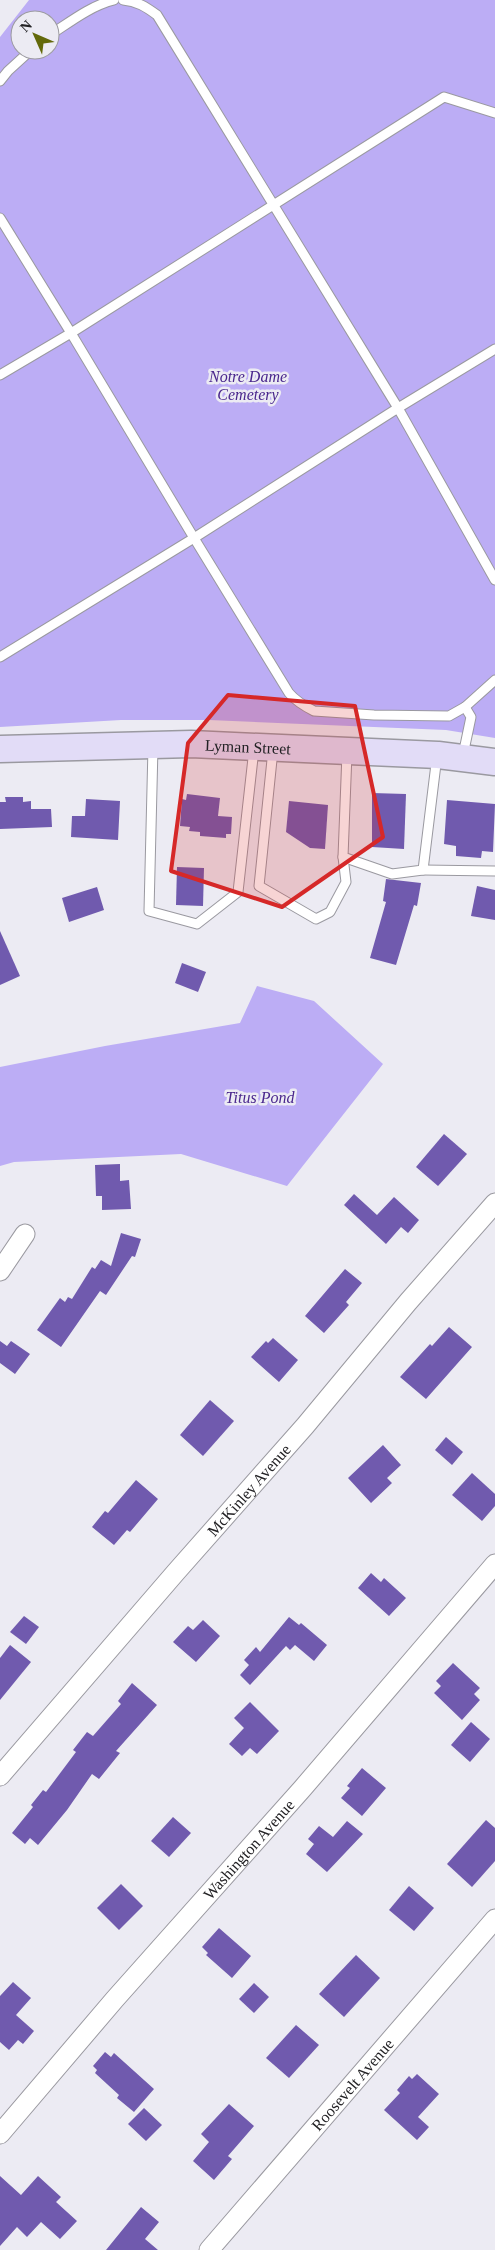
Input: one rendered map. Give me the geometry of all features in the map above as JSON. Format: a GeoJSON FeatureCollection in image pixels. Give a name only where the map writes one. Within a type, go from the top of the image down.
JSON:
{"type":"FeatureCollection","features":[{"type":"Feature","properties":{"kind":"main road","name":"Lyman Street"},"geometry":{"type":"LineString","coordinates":[[0,748],[153,745],[264,747],[450,756],[495,762]]}},
{"type":"Feature","properties":{"kind":"street","name":"McKinley Avenue"},"geometry":{"type":"LineString","coordinates":[[0,1776],[305,1426],[408,1302],[495,1203]]}},
{"type":"Feature","properties":{"kind":"street"},"geometry":{"type":"LineString","coordinates":[[0,1271],[25,1234]]}},
{"type":"Feature","properties":{"kind":"street","name":"Washington Avenue"},"geometry":{"type":"LineString","coordinates":[[0,2134],[121,1992],[302,1788],[495,1564]]}},
{"type":"Feature","properties":{"kind":"street","name":"Roosevelt Avenue"},"geometry":{"type":"LineString","coordinates":[[209,2250],[495,1920]]}},
{"type":"Feature","properties":{"kind":"lane"},"geometry":{"type":"LineString","coordinates":[[60,28],[101,3],[114,0]]}},
{"type":"Feature","properties":{"kind":"lane"},"geometry":{"type":"LineString","coordinates":[[123,0],[133,1],[157,15],[398,408],[495,580]]}},
{"type":"Feature","properties":{"kind":"lane"},"geometry":{"type":"LineString","coordinates":[[0,81],[21,60]]}},
{"type":"Feature","properties":{"kind":"lane"},"geometry":{"type":"LineString","coordinates":[[0,375],[71,333],[274,206],[444,97],[495,113]]}},
{"type":"Feature","properties":{"kind":"lane"},"geometry":{"type":"LineString","coordinates":[[0,218],[285,687],[299,703],[314,711],[374,715],[449,716],[465,706],[495,680]]}},
{"type":"Feature","properties":{"kind":"lane"},"geometry":{"type":"LineString","coordinates":[[0,657],[495,349]]}},
{"type":"Feature","properties":{"kind":"lane"},"geometry":{"type":"LineString","coordinates":[[423,870],[450,756],[471,717],[465,706]]}},
{"type":"Feature","properties":{"kind":"lane"},"geometry":{"type":"LineString","coordinates":[[153,745],[149,911],[197,924],[238,892],[264,747]]}},
{"type":"Feature","properties":{"kind":"lane"},"geometry":{"type":"LineString","coordinates":[[264,747],[259,886],[316,919],[330,912],[346,882],[343,857],[348,750]]}},
{"type":"Feature","properties":{"kind":"lane"},"geometry":{"type":"LineString","coordinates":[[343,857],[392,874],[423,870],[495,871]]}},
{"type":"Feature","properties":{"kind":"highlighted area"},"geometry":{"type":"Polygon","coordinates":[[[228,695],[355,706],[383,837],[282,907],[171,871],[188,743],[228,695]]]}},
{"type":"Feature","properties":{"kind":"green space","name":"Notre Dame Cemetery"},"geometry":{"type":"Polygon","coordinates":[[[29,0],[495,0],[495,738],[446,730],[209,720],[121,720],[0,727],[0,37],[10,24],[10,60],[60,60],[60,10],[21,10],[29,0]]]}},
{"type":"Feature","properties":{"kind":"green space","name":"Titus Pond"},"geometry":{"type":"Polygon","coordinates":[[[257,986],[314,1001],[383,1064],[287,1186],[181,1154],[14,1162],[0,1166],[0,1067],[105,1046],[240,1023],[257,986]]]}},
{"type":"Feature","properties":{"kind":"building"},"geometry":{"type":"Polygon","coordinates":[[[372,793],[406,794],[404,849],[372,847],[372,793]]]}},
{"type":"Feature","properties":{"kind":"building"},"geometry":{"type":"Polygon","coordinates":[[[187,794],[220,798],[218,816],[232,817],[231,834],[226,834],[226,838],[200,836],[200,832],[189,831],[190,827],[180,826],[182,799],[186,800],[187,794]]]}},
{"type":"Feature","properties":{"kind":"building"},"geometry":{"type":"Polygon","coordinates":[[[5,797],[23,797],[23,802],[31,801],[31,809],[51,809],[52,827],[0,829],[0,802],[6,802],[5,797]]]}},
{"type":"Feature","properties":{"kind":"building"},"geometry":{"type":"Polygon","coordinates":[[[86,799],[120,801],[118,840],[71,837],[72,816],[85,816],[86,799]]]}},
{"type":"Feature","properties":{"kind":"building"},"geometry":{"type":"Polygon","coordinates":[[[447,800],[495,804],[493,852],[482,851],[481,858],[456,856],[456,846],[444,844],[447,800]]]}},
{"type":"Feature","properties":{"kind":"building"},"geometry":{"type":"Polygon","coordinates":[[[289,801],[328,805],[325,849],[310,848],[286,832],[289,801]]]}},
{"type":"Feature","properties":{"kind":"building"},"geometry":{"type":"Polygon","coordinates":[[[177,867],[204,868],[203,906],[176,905],[177,867]]]}},
{"type":"Feature","properties":{"kind":"building"},"geometry":{"type":"Polygon","coordinates":[[[386,879],[421,883],[417,906],[414,905],[396,965],[370,958],[386,902],[383,901],[386,879]]]}},
{"type":"Feature","properties":{"kind":"building"},"geometry":{"type":"Polygon","coordinates":[[[477,886],[495,890],[495,920],[471,916],[477,886]]]}},
{"type":"Feature","properties":{"kind":"building"},"geometry":{"type":"Polygon","coordinates":[[[97,887],[104,910],[69,922],[62,898],[97,887]]]}},
{"type":"Feature","properties":{"kind":"building"},"geometry":{"type":"Polygon","coordinates":[[[0,931],[20,976],[0,985],[0,931]]]}},
{"type":"Feature","properties":{"kind":"building"},"geometry":{"type":"Polygon","coordinates":[[[182,963],[206,972],[198,992],[175,983],[182,963]]]}},
{"type":"Feature","properties":{"kind":"building"},"geometry":{"type":"Polygon","coordinates":[[[444,1134],[467,1154],[438,1186],[416,1167],[444,1134]]]}},
{"type":"Feature","properties":{"kind":"building"},"geometry":{"type":"Polygon","coordinates":[[[120,1164],[120,1181],[129,1180],[131,1209],[102,1210],[102,1196],[96,1196],[95,1165],[120,1164]]]}},
{"type":"Feature","properties":{"kind":"building"},"geometry":{"type":"Polygon","coordinates":[[[354,1194],[377,1215],[394,1197],[419,1220],[408,1233],[401,1227],[386,1244],[344,1205],[354,1194]]]}},
{"type":"Feature","properties":{"kind":"building"},"geometry":{"type":"Polygon","coordinates":[[[121,1233],[141,1239],[135,1257],[132,1256],[106,1295],[100,1291],[61,1347],[37,1330],[60,1298],[65,1302],[68,1297],[72,1299],[92,1267],[95,1269],[101,1260],[111,1266],[121,1233]]]}},
{"type":"Feature","properties":{"kind":"building"},"geometry":{"type":"Polygon","coordinates":[[[345,1269],[362,1283],[346,1302],[349,1305],[324,1333],[305,1316],[345,1269]]]}},
{"type":"Feature","properties":{"kind":"building"},"geometry":{"type":"Polygon","coordinates":[[[449,1327],[472,1347],[426,1399],[400,1377],[430,1344],[432,1346],[449,1327]]]}},
{"type":"Feature","properties":{"kind":"building"},"geometry":{"type":"Polygon","coordinates":[[[273,1338],[298,1360],[279,1382],[251,1357],[266,1341],[268,1343],[273,1338]]]}},
{"type":"Feature","properties":{"kind":"building"},"geometry":{"type":"Polygon","coordinates":[[[0,1341],[7,1346],[11,1341],[30,1354],[15,1374],[0,1363],[0,1341]]]}},
{"type":"Feature","properties":{"kind":"building"},"geometry":{"type":"Polygon","coordinates":[[[210,1400],[234,1421],[203,1456],[180,1435],[210,1400]]]}},
{"type":"Feature","properties":{"kind":"building"},"geometry":{"type":"Polygon","coordinates":[[[446,1437],[463,1452],[452,1465],[435,1450],[446,1437]]]}},
{"type":"Feature","properties":{"kind":"building"},"geometry":{"type":"Polygon","coordinates":[[[383,1445],[401,1465],[387,1478],[392,1483],[371,1503],[348,1478],[383,1445]]]}},
{"type":"Feature","properties":{"kind":"building"},"geometry":{"type":"Polygon","coordinates":[[[472,1473],[495,1494],[495,1506],[482,1521],[452,1495],[472,1473]]]}},
{"type":"Feature","properties":{"kind":"building"},"geometry":{"type":"Polygon","coordinates":[[[136,1480],[158,1499],[130,1532],[127,1530],[114,1545],[92,1527],[105,1511],[108,1513],[136,1480]]]}},
{"type":"Feature","properties":{"kind":"building"},"geometry":{"type":"Polygon","coordinates":[[[371,1573],[381,1582],[384,1578],[406,1598],[389,1616],[358,1588],[371,1573]]]}},
{"type":"Feature","properties":{"kind":"building"},"geometry":{"type":"Polygon","coordinates":[[[24,1616],[39,1627],[26,1644],[10,1632],[24,1616]]]}},
{"type":"Feature","properties":{"kind":"building"},"geometry":{"type":"Polygon","coordinates":[[[289,1617],[299,1625],[301,1623],[327,1645],[314,1661],[295,1645],[290,1650],[286,1646],[250,1685],[240,1675],[249,1665],[244,1660],[256,1647],[260,1652],[289,1617]]]}},
{"type":"Feature","properties":{"kind":"building"},"geometry":{"type":"Polygon","coordinates":[[[203,1620],[220,1636],[196,1662],[173,1642],[188,1626],[193,1630],[203,1620]]]}},
{"type":"Feature","properties":{"kind":"building"},"geometry":{"type":"Polygon","coordinates":[[[10,1645],[31,1662],[0,1700],[0,1658],[10,1645]]]}},
{"type":"Feature","properties":{"kind":"building"},"geometry":{"type":"Polygon","coordinates":[[[453,1663],[480,1688],[474,1694],[480,1700],[462,1720],[434,1693],[441,1686],[436,1681],[453,1663]]]}},
{"type":"Feature","properties":{"kind":"building"},"geometry":{"type":"Polygon","coordinates":[[[132,1683],[157,1705],[116,1751],[120,1753],[99,1779],[92,1774],[67,1810],[38,1845],[30,1838],[25,1844],[12,1833],[33,1807],[31,1805],[43,1790],[46,1792],[76,1752],[73,1750],[87,1732],[93,1736],[121,1704],[118,1701],[132,1683]]]}},
{"type":"Feature","properties":{"kind":"building"},"geometry":{"type":"Polygon","coordinates":[[[250,1702],[279,1731],[257,1754],[250,1748],[242,1756],[229,1744],[244,1728],[234,1718],[250,1702]]]}},
{"type":"Feature","properties":{"kind":"building"},"geometry":{"type":"Polygon","coordinates":[[[471,1722],[490,1739],[470,1762],[451,1745],[471,1722]]]}},
{"type":"Feature","properties":{"kind":"building"},"geometry":{"type":"Polygon","coordinates":[[[362,1768],[386,1788],[362,1816],[341,1798],[350,1788],[347,1786],[362,1768]]]}},
{"type":"Feature","properties":{"kind":"building"},"geometry":{"type":"Polygon","coordinates":[[[173,1817],[191,1833],[169,1857],[151,1841],[173,1817]]]}},
{"type":"Feature","properties":{"kind":"building"},"geometry":{"type":"Polygon","coordinates":[[[486,1820],[495,1828],[495,1861],[472,1887],[447,1864],[486,1820]]]}},
{"type":"Feature","properties":{"kind":"building"},"geometry":{"type":"Polygon","coordinates":[[[347,1821],[363,1834],[327,1872],[306,1854],[314,1844],[308,1839],[319,1826],[333,1837],[347,1821]]]}},
{"type":"Feature","properties":{"kind":"building"},"geometry":{"type":"Polygon","coordinates":[[[121,1884],[143,1906],[119,1930],[97,1908],[121,1884]]]}},
{"type":"Feature","properties":{"kind":"building"},"geometry":{"type":"Polygon","coordinates":[[[409,1886],[434,1908],[414,1931],[389,1910],[409,1886]]]}},
{"type":"Feature","properties":{"kind":"building"},"geometry":{"type":"Polygon","coordinates":[[[219,1928],[251,1956],[232,1978],[206,1955],[208,1953],[202,1947],[219,1928]]]}},
{"type":"Feature","properties":{"kind":"building"},"geometry":{"type":"Polygon","coordinates":[[[356,1955],[380,1978],[344,2017],[319,1994],[356,1955]]]}},
{"type":"Feature","properties":{"kind":"building"},"geometry":{"type":"Polygon","coordinates":[[[13,1982],[31,1998],[16,2015],[34,2031],[23,2044],[18,2040],[9,2050],[0,2042],[0,1996],[13,1982]]]}},
{"type":"Feature","properties":{"kind":"building"},"geometry":{"type":"Polygon","coordinates":[[[254,1983],[269,1997],[254,2013],[239,1999],[254,1983]]]}},
{"type":"Feature","properties":{"kind":"building"},"geometry":{"type":"Polygon","coordinates":[[[296,2025],[319,2045],[289,2078],[266,2058],[296,2025]]]}},
{"type":"Feature","properties":{"kind":"building"},"geometry":{"type":"Polygon","coordinates":[[[105,2052],[111,2057],[114,2053],[154,2089],[134,2112],[117,2098],[119,2095],[95,2073],[97,2070],[93,2066],[105,2052]]]}},
{"type":"Feature","properties":{"kind":"building"},"geometry":{"type":"Polygon","coordinates":[[[417,2074],[439,2094],[418,2117],[429,2127],[417,2140],[384,2110],[400,2093],[397,2090],[409,2076],[412,2079],[417,2074]]]}},
{"type":"Feature","properties":{"kind":"building"},"geometry":{"type":"Polygon","coordinates":[[[229,2104],[254,2126],[228,2156],[232,2159],[214,2180],[193,2161],[209,2142],[201,2134],[229,2104]]]}},
{"type":"Feature","properties":{"kind":"building"},"geometry":{"type":"Polygon","coordinates":[[[144,2108],[162,2125],[146,2141],[128,2124],[144,2108]]]}},
{"type":"Feature","properties":{"kind":"building"},"geometry":{"type":"Polygon","coordinates":[[[0,2176],[21,2195],[38,2176],[61,2197],[56,2202],[77,2221],[60,2239],[41,2222],[27,2237],[17,2227],[0,2246],[0,2176]]]}},
{"type":"Feature","properties":{"kind":"building"},"geometry":{"type":"Polygon","coordinates":[[[141,2207],[159,2222],[145,2239],[158,2250],[106,2250],[141,2207]]]}}]}
